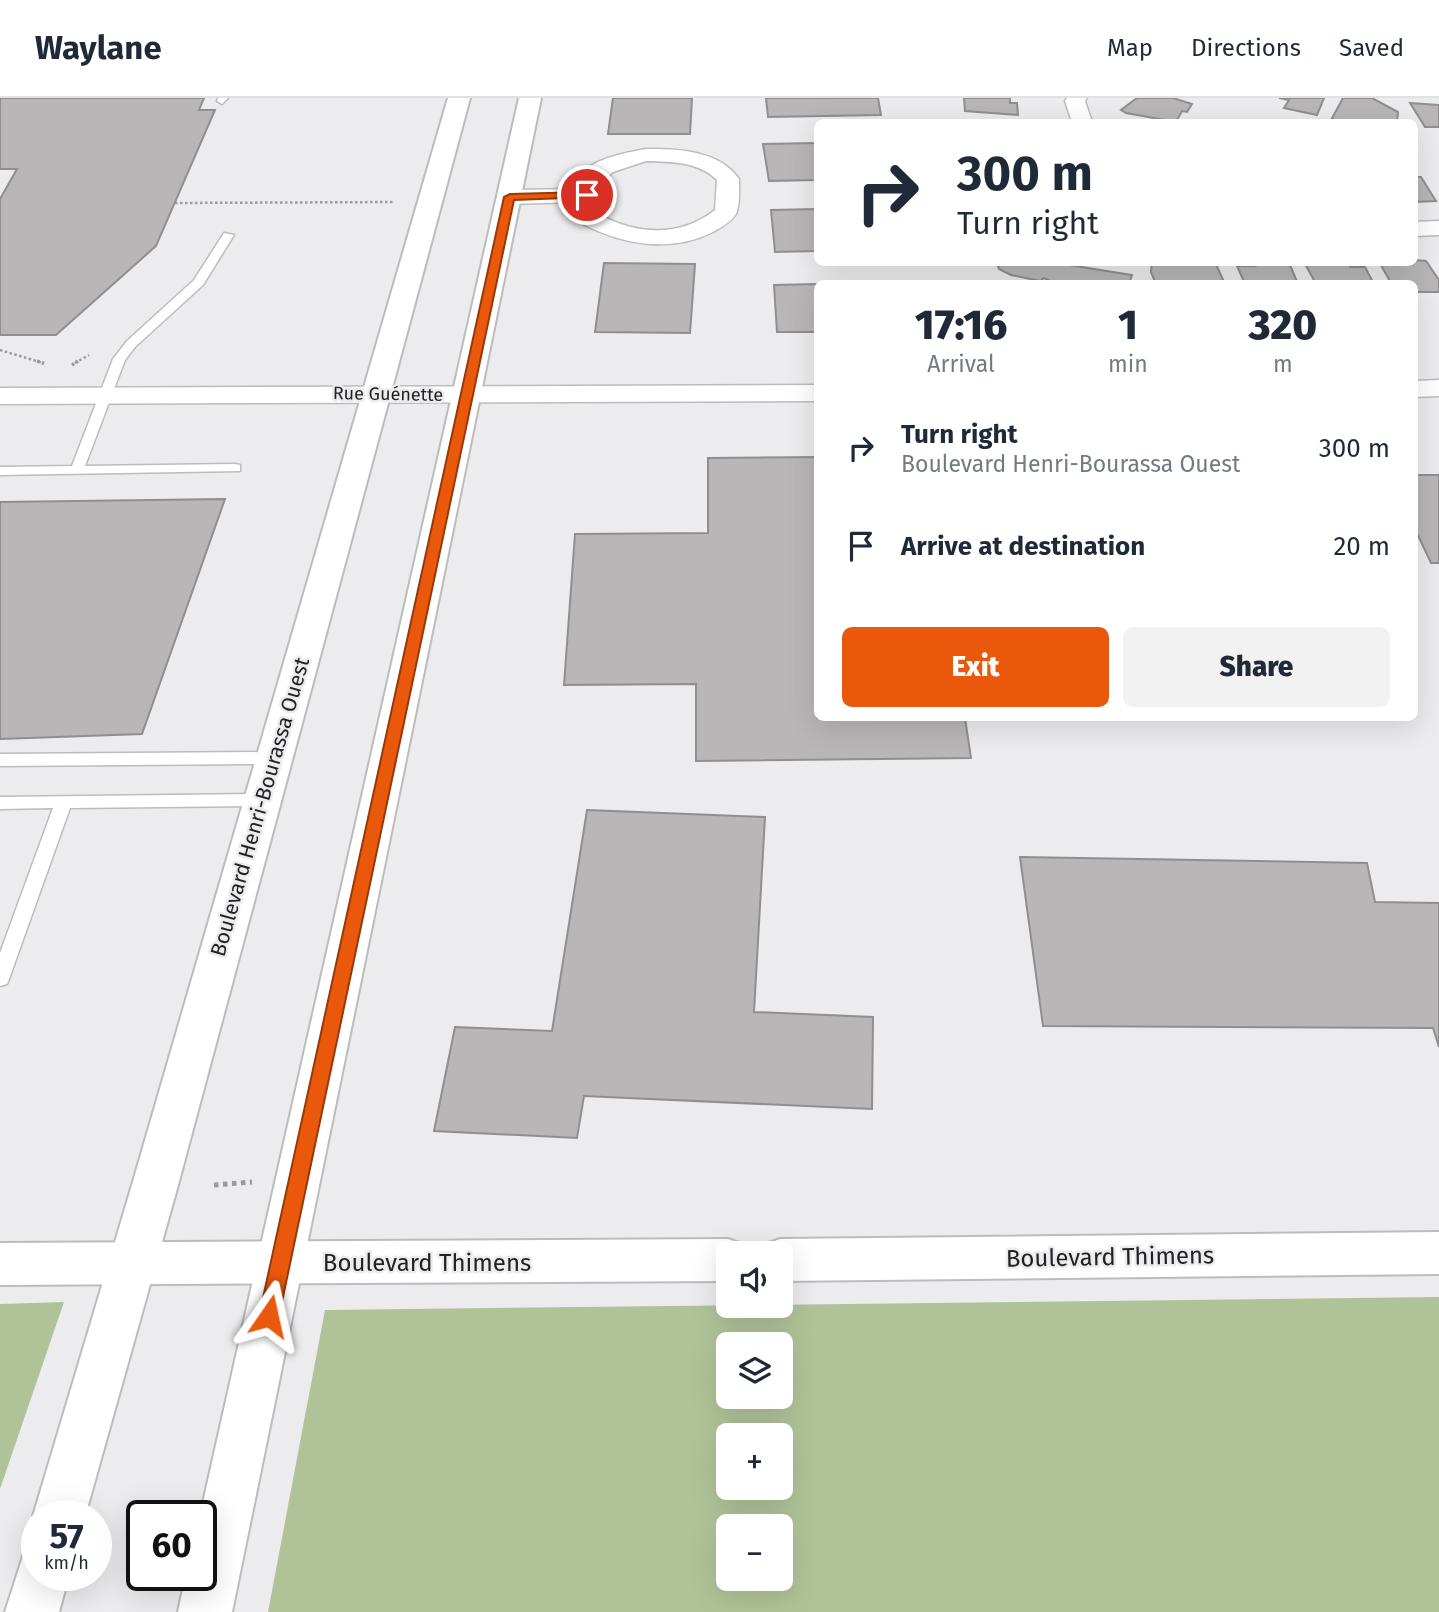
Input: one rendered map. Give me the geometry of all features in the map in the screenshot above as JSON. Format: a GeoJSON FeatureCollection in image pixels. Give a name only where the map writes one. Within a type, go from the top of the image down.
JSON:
{"type":"FeatureCollection","features":[{"type":"Feature","properties":{"kind":"main road","name":"Boulevard Henri-Bourassa Ouest"},"geometry":{"type":"LineString","coordinates":[[64,1500],[459,98]]}},
{"type":"Feature","properties":{"kind":"main road"},"geometry":{"type":"LineString","coordinates":[[205,1612],[530,98]]}},
{"type":"Feature","properties":{"kind":"main road","name":"Boulevard Thimens"},"geometry":{"type":"LineString","coordinates":[[793,1260],[1439,1254]]}},
{"type":"Feature","properties":{"kind":"main road","name":"Boulevard Thimens"},"geometry":{"type":"LineString","coordinates":[[0,1264],[716,1260]]}},
{"type":"Feature","properties":{"kind":"main road"},"geometry":{"type":"LineString","coordinates":[[32,1612],[38,1591]]}},
{"type":"Feature","properties":{"kind":"street"},"geometry":{"type":"LineString","coordinates":[[1077,98],[1075,101],[1081,119]]}},
{"type":"Feature","properties":{"kind":"street"},"geometry":{"type":"LineString","coordinates":[[646,155],[689,158],[707,163],[721,171],[728,179],[726,212],[717,221],[702,229],[663,237],[621,233],[603,227],[591,219],[587,195],[587,184],[594,174],[607,165],[646,155]]}},
{"type":"Feature","properties":{"kind":"street"},"geometry":{"type":"LineString","coordinates":[[510,197],[587,195]]}},
{"type":"Feature","properties":{"kind":"street"},"geometry":{"type":"LineString","coordinates":[[1418,229],[1439,228]]}},
{"type":"Feature","properties":{"kind":"street"},"geometry":{"type":"LineString","coordinates":[[1418,389],[1439,388]]}},
{"type":"Feature","properties":{"kind":"street","name":"Rue Guénette"},"geometry":{"type":"LineString","coordinates":[[0,396],[814,393]]}},
{"type":"Feature","properties":{"kind":"lane"},"geometry":{"type":"LineString","coordinates":[[78,470],[101,412],[104,395],[125,350],[199,282],[228,235]]}},
{"type":"Feature","properties":{"kind":"lane"},"geometry":{"type":"LineString","coordinates":[[0,471],[235,468]]}},
{"type":"Feature","properties":{"kind":"lane"},"geometry":{"type":"LineString","coordinates":[[0,760],[273,758]]}},
{"type":"Feature","properties":{"kind":"lane"},"geometry":{"type":"LineString","coordinates":[[0,803],[262,800]]}},
{"type":"Feature","properties":{"kind":"lane"},"geometry":{"type":"LineString","coordinates":[[0,979],[63,803]]}},
{"type":"Feature","properties":{"kind":"path"},"geometry":{"type":"LineString","coordinates":[[175,202],[405,202]]}},
{"type":"Feature","properties":{"kind":"path"},"geometry":{"type":"LineString","coordinates":[[214,1185],[256,1181]]}},
{"type":"Feature","properties":{"kind":"green space"},"geometry":{"type":"Polygon","coordinates":[[[1439,1297],[1439,1612],[268,1612],[325,1310],[716,1305],[716,1318],[793,1318],[793,1305],[1439,1297]]]}},
{"type":"Feature","properties":{"kind":"green space"},"geometry":{"type":"Polygon","coordinates":[[[64,1302],[0,1489],[0,1304],[64,1302]]]}},
{"type":"Feature","properties":{"kind":"building"},"geometry":{"type":"Polygon","coordinates":[[[0,98],[204,98],[199,110],[215,110],[156,246],[56,335],[0,335],[0,199],[17,169],[0,169],[0,98]]]}},
{"type":"Feature","properties":{"kind":"building"},"geometry":{"type":"Polygon","coordinates":[[[613,98],[692,98],[690,134],[608,134],[613,98]]]}},
{"type":"Feature","properties":{"kind":"building"},"geometry":{"type":"Polygon","coordinates":[[[766,98],[878,98],[881,115],[768,117],[766,98]]]}},
{"type":"Feature","properties":{"kind":"building"},"geometry":{"type":"Polygon","coordinates":[[[964,98],[1010,98],[1010,103],[1017,103],[1018,115],[965,111],[964,98]]]}},
{"type":"Feature","properties":{"kind":"building"},"geometry":{"type":"Polygon","coordinates":[[[1137,98],[1173,98],[1192,104],[1187,112],[1182,111],[1178,119],[1159,119],[1121,110],[1137,98]]]}},
{"type":"Feature","properties":{"kind":"building"},"geometry":{"type":"Polygon","coordinates":[[[1279,98],[1324,98],[1317,115],[1284,108],[1289,100],[1279,98]]]}},
{"type":"Feature","properties":{"kind":"building"},"geometry":{"type":"Polygon","coordinates":[[[1343,98],[1372,98],[1398,112],[1397,119],[1332,119],[1343,98]]]}},
{"type":"Feature","properties":{"kind":"building"},"geometry":{"type":"Polygon","coordinates":[[[1410,103],[1439,105],[1439,127],[1425,127],[1410,103]]]}},
{"type":"Feature","properties":{"kind":"building"},"geometry":{"type":"Polygon","coordinates":[[[814,143],[814,180],[769,181],[763,144],[814,143]]]}},
{"type":"Feature","properties":{"kind":"building"},"geometry":{"type":"Polygon","coordinates":[[[1418,177],[1421,177],[1436,201],[1418,202],[1418,177]]]}},
{"type":"Feature","properties":{"kind":"building"},"geometry":{"type":"Polygon","coordinates":[[[814,209],[814,251],[775,252],[771,210],[814,209]]]}},
{"type":"Feature","properties":{"kind":"building"},"geometry":{"type":"Polygon","coordinates":[[[1418,260],[1426,261],[1439,280],[1439,292],[1418,292],[1418,280],[1389,280],[1381,266],[1418,266],[1418,260]]]}},
{"type":"Feature","properties":{"kind":"building"},"geometry":{"type":"Polygon","coordinates":[[[604,263],[695,264],[690,333],[595,332],[604,263]]]}},
{"type":"Feature","properties":{"kind":"building"},"geometry":{"type":"Polygon","coordinates":[[[998,266],[1075,266],[1132,275],[1130,280],[1035,280],[1011,275],[998,266]]]}},
{"type":"Feature","properties":{"kind":"building"},"geometry":{"type":"Polygon","coordinates":[[[1152,266],[1217,266],[1223,280],[1154,280],[1152,266]]]}},
{"type":"Feature","properties":{"kind":"building"},"geometry":{"type":"Polygon","coordinates":[[[1237,266],[1290,266],[1296,280],[1243,280],[1237,266]]]}},
{"type":"Feature","properties":{"kind":"building"},"geometry":{"type":"Polygon","coordinates":[[[1306,266],[1365,267],[1372,280],[1314,280],[1306,266]]]}},
{"type":"Feature","properties":{"kind":"building"},"geometry":{"type":"Polygon","coordinates":[[[814,284],[814,332],[777,332],[774,285],[814,284]]]}},
{"type":"Feature","properties":{"kind":"building"},"geometry":{"type":"Polygon","coordinates":[[[814,457],[814,721],[965,721],[971,758],[696,761],[696,684],[564,685],[575,534],[708,533],[708,458],[814,457]]]}},
{"type":"Feature","properties":{"kind":"building"},"geometry":{"type":"Polygon","coordinates":[[[1418,475],[1439,475],[1439,563],[1431,563],[1418,535],[1418,475]]]}},
{"type":"Feature","properties":{"kind":"building"},"geometry":{"type":"Polygon","coordinates":[[[225,499],[142,734],[0,739],[0,502],[225,499]]]}},
{"type":"Feature","properties":{"kind":"building"},"geometry":{"type":"Polygon","coordinates":[[[587,810],[765,817],[754,1012],[873,1017],[872,1109],[584,1096],[577,1138],[434,1131],[455,1027],[552,1031],[587,810]]]}},
{"type":"Feature","properties":{"kind":"building"},"geometry":{"type":"Polygon","coordinates":[[[1020,857],[1367,863],[1375,902],[1439,903],[1439,1047],[1433,1028],[1043,1026],[1020,857]]]}},
{"type":"Feature","properties":{"kind":"route"},"geometry":{"type":"LineString","coordinates":[[269,1316],[472,362],[510,197],[587,195]]}}]}
